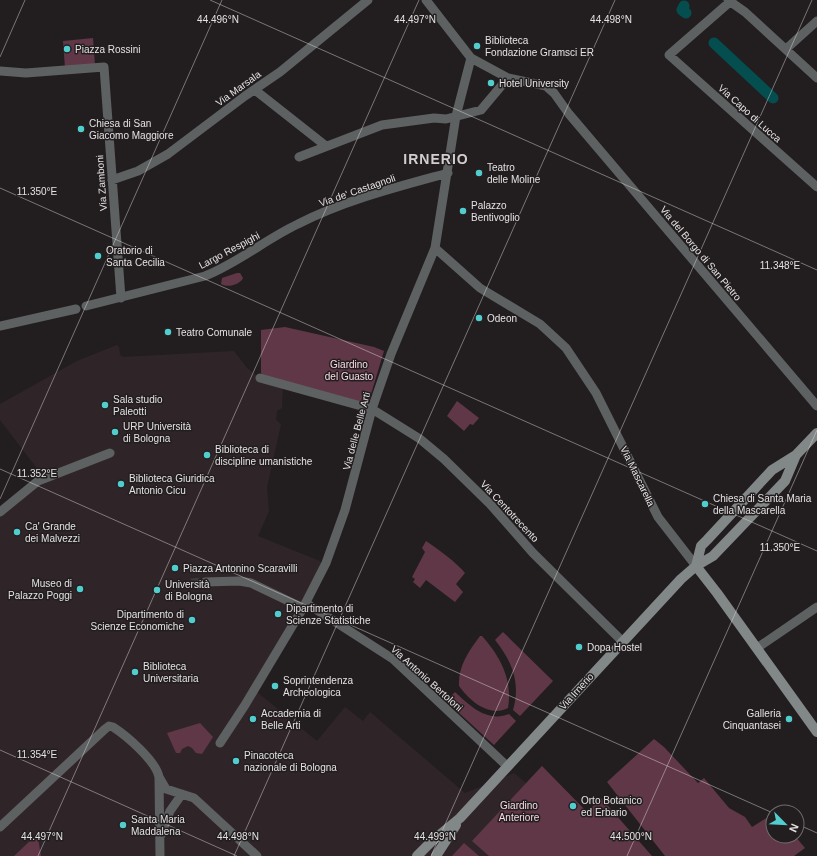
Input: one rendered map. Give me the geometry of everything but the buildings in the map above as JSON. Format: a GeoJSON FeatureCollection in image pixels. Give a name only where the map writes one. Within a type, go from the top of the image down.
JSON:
{"type":"FeatureCollection","features":[{"type":"Feature","properties":{"kind":"street","name":"Via Marsala"},"geometry":{"type":"LineString","coordinates":[[112,180],[138,171],[168,154],[280,72],[368,0]]}},
{"type":"Feature","properties":{"kind":"street"},"geometry":{"type":"LineString","coordinates":[[426,0],[471,58]]}},
{"type":"Feature","properties":{"kind":"street"},"geometry":{"type":"LineString","coordinates":[[730,0],[817,78]]}},
{"type":"Feature","properties":{"kind":"street","name":"Via Capo di Lucca"},"geometry":{"type":"LineString","coordinates":[[730,0],[668,55],[817,187]]}},
{"type":"Feature","properties":{"kind":"street"},"geometry":{"type":"LineString","coordinates":[[786,49],[817,21]]}},
{"type":"Feature","properties":{"kind":"street","name":"Via del Borgo di San Pietro"},"geometry":{"type":"LineString","coordinates":[[471,58],[508,78],[546,86],[554,93],[569,114],[817,406]]}},
{"type":"Feature","properties":{"kind":"street","name":"Via delle Belle Arti"},"geometry":{"type":"LineString","coordinates":[[220,743],[245,705],[304,606],[326,563],[346,510],[372,409],[390,354],[435,248],[456,116],[471,58]]}},
{"type":"Feature","properties":{"kind":"street","name":"Via Zamboni"},"geometry":{"type":"LineString","coordinates":[[0,70],[26,73],[104,67],[121,298]]}},
{"type":"Feature","properties":{"kind":"street"},"geometry":{"type":"LineString","coordinates":[[299,157],[382,125],[434,118],[446,119],[481,110],[508,78]]}},
{"type":"Feature","properties":{"kind":"street"},"geometry":{"type":"LineString","coordinates":[[255,90],[326,146]]}},
{"type":"Feature","properties":{"kind":"street","name":"Via de' Castagnoli"},"geometry":{"type":"LineString","coordinates":[[298,224],[337,206],[448,172]]}},
{"type":"Feature","properties":{"kind":"street","name":"Largo Respighi"},"geometry":{"type":"LineString","coordinates":[[86,306],[191,280],[212,273],[298,224]]}},
{"type":"Feature","properties":{"kind":"street","name":"Via Mascarella"},"geometry":{"type":"LineString","coordinates":[[435,248],[480,288],[540,324],[566,348],[596,393],[658,517],[757,648],[817,732]]}},
{"type":"Feature","properties":{"kind":"street"},"geometry":{"type":"LineString","coordinates":[[0,326],[76,309]]}},
{"type":"Feature","properties":{"kind":"street","name":"Via Centotrecento"},"geometry":{"type":"LineString","coordinates":[[260,378],[372,409],[420,439],[444,459],[490,504],[534,553],[622,641]]}},
{"type":"Feature","properties":{"kind":"street","name":"Via Irnerio"},"geometry":{"type":"LineString","coordinates":[[696,566],[701,546],[772,470],[796,455],[817,433]]}},
{"type":"Feature","properties":{"kind":"street"},"geometry":{"type":"LineString","coordinates":[[0,512],[38,481],[110,453]]}},
{"type":"Feature","properties":{"kind":"street","name":"Via Irnerio"},"geometry":{"type":"LineString","coordinates":[[417,856],[431,842],[460,818],[681,578],[696,566],[713,556],[784,481],[796,455]]}},
{"type":"Feature","properties":{"kind":"street","name":"Via Antonio Bertoloni"},"geometry":{"type":"LineString","coordinates":[[205,582],[239,581],[251,583],[304,606],[393,659],[507,766]]}},
{"type":"Feature","properties":{"kind":"street"},"geometry":{"type":"LineString","coordinates":[[757,648],[817,607]]}},
{"type":"Feature","properties":{"kind":"street"},"geometry":{"type":"LineString","coordinates":[[1,824],[109,726],[117,729],[158,773],[166,788],[194,798],[257,856]]}},
{"type":"Feature","properties":{"kind":"street"},"geometry":{"type":"LineString","coordinates":[[158,773],[160,856]]}},
{"type":"Feature","properties":{"kind":"street"},"geometry":{"type":"LineString","coordinates":[[159,840],[170,812],[182,794]]}},
{"type":"Feature","properties":{"kind":"street","name":"Via Irnerio"},"geometry":{"type":"LineString","coordinates":[[436,856],[460,818]]}},
{"type":"Feature","properties":{"kind":"shaded area","name":"Università di Bologna"},"geometry":{"type":"Polygon","coordinates":[[[117,345],[119,347],[120,355],[123,357],[234,351],[247,368],[256,375],[283,387],[282,408],[277,411],[276,420],[281,424],[267,487],[269,511],[258,536],[320,561],[324,571],[257,692],[317,741],[345,707],[363,721],[370,712],[465,793],[514,773],[526,783],[542,766],[587,812],[601,798],[652,856],[0,856],[0,512],[40,480],[39,471],[0,420],[0,404],[77,361],[117,345]]]}},
{"type":"Feature","properties":{"kind":"green space"},"geometry":{"type":"Polygon","coordinates":[[[93,38],[95,65],[65,68],[63,41],[93,38]]]}},
{"type":"Feature","properties":{"kind":"green space"},"geometry":{"type":"Polygon","coordinates":[[[240,273],[243,278],[239,282],[230,286],[221,284],[222,278],[240,273]]]}},
{"type":"Feature","properties":{"kind":"green space","name":"Giardino del Guasto"},"geometry":{"type":"Polygon","coordinates":[[[285,327],[374,347],[384,351],[368,404],[263,375],[261,373],[261,330],[285,327]]]}},
{"type":"Feature","properties":{"kind":"green space"},"geometry":{"type":"Polygon","coordinates":[[[457,401],[479,418],[473,425],[470,424],[464,431],[447,416],[457,401]]]}},
{"type":"Feature","properties":{"kind":"green space"},"geometry":{"type":"Polygon","coordinates":[[[426,541],[442,552],[465,573],[456,584],[463,592],[455,602],[426,580],[420,588],[413,582],[415,579],[412,577],[425,552],[422,548],[426,541]]]}},
{"type":"Feature","properties":{"kind":"green space"},"geometry":{"type":"Polygon","coordinates":[[[503,632],[553,681],[520,716],[513,710],[516,691],[513,673],[506,656],[495,640],[503,632]]]}},
{"type":"Feature","properties":{"kind":"green space"},"geometry":{"type":"Polygon","coordinates":[[[480,636],[482,636],[494,652],[504,669],[509,688],[508,708],[494,711],[480,706],[468,697],[459,686],[462,666],[480,636]]]}},
{"type":"Feature","properties":{"kind":"green space"},"geometry":{"type":"Polygon","coordinates":[[[455,692],[472,707],[479,711],[493,716],[509,714],[516,721],[494,745],[446,701],[455,692]]]}},
{"type":"Feature","properties":{"kind":"green space"},"geometry":{"type":"Polygon","coordinates":[[[200,723],[213,737],[202,754],[196,753],[188,746],[182,749],[180,753],[176,753],[167,733],[200,723]]]}},
{"type":"Feature","properties":{"kind":"green space"},"geometry":{"type":"Polygon","coordinates":[[[654,739],[664,747],[698,783],[704,778],[729,808],[745,817],[752,827],[765,819],[765,844],[802,844],[805,848],[794,856],[665,856],[607,782],[654,739]]]}},
{"type":"Feature","properties":{"kind":"green space","name":"Giardino Anteriore"},"geometry":{"type":"Polygon","coordinates":[[[542,766],[587,812],[601,798],[652,856],[489,856],[472,841],[542,766]]]}},
{"type":"Feature","properties":{"kind":"green space"},"geometry":{"type":"Polygon","coordinates":[[[38,838],[41,856],[14,856],[32,839],[38,838]]]}},
{"type":"Feature","properties":{"kind":"green space"},"geometry":{"type":"Polygon","coordinates":[[[464,843],[479,856],[452,856],[464,843]]]}},
{"type":"Feature","properties":{"kind":"waterway"},"geometry":{"type":"LineString","coordinates":[[684,6],[682,10],[686,13]]}},
{"type":"Feature","properties":{"kind":"waterway"},"geometry":{"type":"LineString","coordinates":[[714,43],[773,98]]}},
{"type":"Feature","properties":{"kind":"tunnel"},"geometry":{"type":"LineString","coordinates":[[191,583],[205,582]]}},
{"type":"Feature","properties":{"kind":"place","name":"Biblioteca Fondazione Gramsci ER"},"geometry":{"type":"Point","coordinates":[477,46]}},
{"type":"Feature","properties":{"kind":"place","name":"Piazza Rossini"},"geometry":{"type":"Point","coordinates":[67,49]}},
{"type":"Feature","properties":{"kind":"place","name":"Hotel University"},"geometry":{"type":"Point","coordinates":[491,83]}},
{"type":"Feature","properties":{"kind":"place","name":"Chiesa di San Giacomo Maggiore"},"geometry":{"type":"Point","coordinates":[81,129]}},
{"type":"Feature","properties":{"kind":"place","name":"Teatro delle Moline"},"geometry":{"type":"Point","coordinates":[479,173]}},
{"type":"Feature","properties":{"kind":"place","name":"Palazzo Bentivoglio"},"geometry":{"type":"Point","coordinates":[463,211]}},
{"type":"Feature","properties":{"kind":"place","name":"Oratorio di Santa Cecilia"},"geometry":{"type":"Point","coordinates":[98,256]}},
{"type":"Feature","properties":{"kind":"place","name":"Odeon"},"geometry":{"type":"Point","coordinates":[479,318]}},
{"type":"Feature","properties":{"kind":"place","name":"Teatro Comunale"},"geometry":{"type":"Point","coordinates":[168,332]}},
{"type":"Feature","properties":{"kind":"place","name":"Sala studio Paleotti"},"geometry":{"type":"Point","coordinates":[105,405]}},
{"type":"Feature","properties":{"kind":"place","name":"URP Università di Bologna"},"geometry":{"type":"Point","coordinates":[115,432]}},
{"type":"Feature","properties":{"kind":"place","name":"Biblioteca di discipline umanistiche"},"geometry":{"type":"Point","coordinates":[207,455]}},
{"type":"Feature","properties":{"kind":"place","name":"Biblioteca Giuridica Antonio Cicu"},"geometry":{"type":"Point","coordinates":[121,484]}},
{"type":"Feature","properties":{"kind":"place","name":"Chiesa di Santa Maria della Mascarella"},"geometry":{"type":"Point","coordinates":[705,504]}},
{"type":"Feature","properties":{"kind":"place","name":"Ca' Grande dei Malvezzi"},"geometry":{"type":"Point","coordinates":[17,532]}},
{"type":"Feature","properties":{"kind":"place","name":"Piazza Antonino Scaravilli"},"geometry":{"type":"Point","coordinates":[175,568]}},
{"type":"Feature","properties":{"kind":"place","name":"Museo di Palazzo Poggi"},"geometry":{"type":"Point","coordinates":[80,589]}},
{"type":"Feature","properties":{"kind":"place","name":"Università di Bologna"},"geometry":{"type":"Point","coordinates":[157,590]}},
{"type":"Feature","properties":{"kind":"place","name":"Dipartimento di Scienze Statistiche"},"geometry":{"type":"Point","coordinates":[278,614]}},
{"type":"Feature","properties":{"kind":"place","name":"Dipartimento di Scienze Economiche"},"geometry":{"type":"Point","coordinates":[192,620]}},
{"type":"Feature","properties":{"kind":"place","name":"Dopa Hostel"},"geometry":{"type":"Point","coordinates":[579,647]}},
{"type":"Feature","properties":{"kind":"place","name":"Biblioteca Universitaria"},"geometry":{"type":"Point","coordinates":[135,672]}},
{"type":"Feature","properties":{"kind":"place","name":"Soprintendenza Archeologica"},"geometry":{"type":"Point","coordinates":[275,686]}},
{"type":"Feature","properties":{"kind":"place","name":"Accademia di Belle Arti"},"geometry":{"type":"Point","coordinates":[253,719]}},
{"type":"Feature","properties":{"kind":"place","name":"Galleria Cinquantasei"},"geometry":{"type":"Point","coordinates":[789,719]}},
{"type":"Feature","properties":{"kind":"place","name":"Pinacoteca nazionale di Bologna"},"geometry":{"type":"Point","coordinates":[236,761]}},
{"type":"Feature","properties":{"kind":"place","name":"Orto Botanico ed Erbario"},"geometry":{"type":"Point","coordinates":[573,806]}},
{"type":"Feature","properties":{"kind":"place","name":"Santa Maria Maddalena"},"geometry":{"type":"Point","coordinates":[123,825]}},
{"type":"Feature","properties":{"kind":"district","name":"IRNERIO"},"geometry":{"type":"Point","coordinates":[436,159]}}]}
